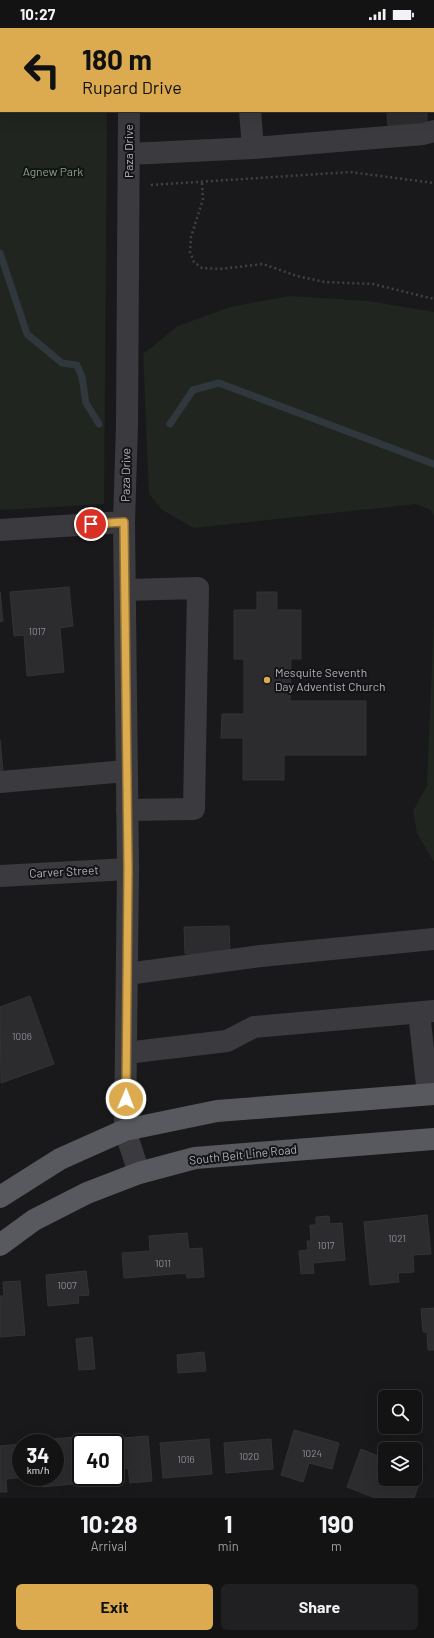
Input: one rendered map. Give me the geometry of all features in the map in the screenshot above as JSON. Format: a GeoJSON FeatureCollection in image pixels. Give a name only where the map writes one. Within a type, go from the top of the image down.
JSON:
{"type":"FeatureCollection","features":[{"type":"Feature","properties":{"kind":"main road"},"geometry":{"type":"LineString","coordinates":[[0,1197],[60,1159],[126,1130],[217,1111],[432,1098]]}},
{"type":"Feature","properties":{"kind":"main road","name":"South Belt Line Road"},"geometry":{"type":"LineString","coordinates":[[0,1245],[34,1220],[87,1193],[139,1173],[195,1158],[434,1140]]}},
{"type":"Feature","properties":{"kind":"street","name":"Paza Drive"},"geometry":{"type":"LineString","coordinates":[[129,112],[124,522],[128,869],[126,1130],[139,1173]]}},
{"type":"Feature","properties":{"kind":"street"},"geometry":{"type":"LineString","coordinates":[[250,112],[253,148]]}},
{"type":"Feature","properties":{"kind":"street"},"geometry":{"type":"LineString","coordinates":[[128,154],[253,148],[434,132]]}},
{"type":"Feature","properties":{"kind":"street"},"geometry":{"type":"LineString","coordinates":[[0,530],[124,522]]}},
{"type":"Feature","properties":{"kind":"street"},"geometry":{"type":"LineString","coordinates":[[125,590],[198,588],[194,809],[127,810]]}},
{"type":"Feature","properties":{"kind":"street"},"geometry":{"type":"LineString","coordinates":[[0,782],[126,771]]}},
{"type":"Feature","properties":{"kind":"street","name":"Carver Street"},"geometry":{"type":"LineString","coordinates":[[0,876],[128,869]]}},
{"type":"Feature","properties":{"kind":"street"},"geometry":{"type":"LineString","coordinates":[[127,974],[261,956],[434,939]]}},
{"type":"Feature","properties":{"kind":"street"},"geometry":{"type":"LineString","coordinates":[[126,1053],[227,1041],[254,1027],[426,1012],[432,1098]]}},
{"type":"Feature","properties":{"kind":"path"},"geometry":{"type":"LineString","coordinates":[[128,186],[202,183],[350,172],[434,183]]}},
{"type":"Feature","properties":{"kind":"path"},"geometry":{"type":"LineString","coordinates":[[202,183],[203,199],[191,237],[190,252],[194,262],[202,268],[220,269],[263,264],[297,276],[325,282],[373,284],[434,299]]}},
{"type":"Feature","properties":{"kind":"green space","name":"Agnew Park"},"geometry":{"type":"Polygon","coordinates":[[[0,112],[107,112],[104,504],[0,510],[0,112]]]}},
{"type":"Feature","properties":{"kind":"green space"},"geometry":{"type":"Polygon","coordinates":[[[290,296],[368,301],[434,312],[434,516],[431,510],[416,504],[194,528],[162,510],[149,494],[143,354],[178,326],[230,307],[290,296]]]}},
{"type":"Feature","properties":{"kind":"green space"},"geometry":{"type":"Polygon","coordinates":[[[434,616],[434,862],[417,833],[413,811],[427,786],[434,616]]]}},
{"type":"Feature","properties":{"kind":"building"},"geometry":{"type":"Polygon","coordinates":[[[387,112],[427,112],[427,123],[388,127],[387,112]]]}},
{"type":"Feature","properties":{"kind":"building"},"geometry":{"type":"Polygon","coordinates":[[[69,587],[73,626],[60,628],[64,672],[27,676],[24,635],[14,636],[10,592],[69,587]]]}},
{"type":"Feature","properties":{"kind":"building"},"geometry":{"type":"Polygon","coordinates":[[[0,592],[3,621],[0,622],[0,592]]]}},
{"type":"Feature","properties":{"kind":"building","name":"Mesquite Seventh Day Adventist Church"},"geometry":{"type":"Polygon","coordinates":[[[257,592],[277,592],[277,610],[301,610],[301,659],[291,659],[290,701],[366,701],[366,755],[284,755],[284,780],[243,780],[243,738],[221,738],[222,714],[244,714],[244,659],[234,659],[234,610],[257,610],[257,592]]]}},
{"type":"Feature","properties":{"kind":"building"},"geometry":{"type":"Polygon","coordinates":[[[0,740],[3,770],[0,771],[0,740]]]}},
{"type":"Feature","properties":{"kind":"building"},"geometry":{"type":"Polygon","coordinates":[[[229,926],[230,952],[185,954],[184,927],[229,926]]]}},
{"type":"Feature","properties":{"kind":"building"},"geometry":{"type":"Polygon","coordinates":[[[30,996],[54,1064],[1,1083],[0,1007],[30,996]]]}},
{"type":"Feature","properties":{"kind":"building"},"geometry":{"type":"Polygon","coordinates":[[[427,1215],[431,1254],[413,1255],[414,1272],[398,1273],[399,1282],[370,1285],[364,1222],[427,1215]]]}},
{"type":"Feature","properties":{"kind":"building"},"geometry":{"type":"Polygon","coordinates":[[[329,1216],[330,1224],[342,1223],[345,1260],[313,1263],[314,1273],[301,1274],[299,1251],[308,1250],[307,1241],[311,1241],[310,1225],[316,1225],[316,1217],[329,1216]]]}},
{"type":"Feature","properties":{"kind":"building"},"geometry":{"type":"Polygon","coordinates":[[[187,1233],[189,1249],[202,1248],[204,1277],[187,1278],[186,1273],[124,1278],[122,1253],[150,1251],[149,1236],[187,1233]]]}},
{"type":"Feature","properties":{"kind":"building"},"geometry":{"type":"Polygon","coordinates":[[[86,1271],[89,1295],[78,1296],[79,1303],[48,1306],[46,1275],[86,1271]]]}},
{"type":"Feature","properties":{"kind":"building"},"geometry":{"type":"Polygon","coordinates":[[[20,1281],[25,1335],[0,1337],[0,1296],[4,1296],[3,1282],[20,1281]]]}},
{"type":"Feature","properties":{"kind":"building"},"geometry":{"type":"Polygon","coordinates":[[[434,1308],[434,1350],[428,1350],[427,1332],[423,1332],[421,1309],[434,1308]]]}},
{"type":"Feature","properties":{"kind":"building"},"geometry":{"type":"Polygon","coordinates":[[[92,1337],[95,1369],[79,1370],[76,1339],[92,1337]]]}},
{"type":"Feature","properties":{"kind":"building"},"geometry":{"type":"Polygon","coordinates":[[[204,1352],[206,1371],[178,1373],[177,1355],[204,1352]]]}},
{"type":"Feature","properties":{"kind":"building"},"geometry":{"type":"Polygon","coordinates":[[[294,1430],[339,1443],[332,1469],[309,1463],[303,1482],[281,1475],[294,1430]]]}},
{"type":"Feature","properties":{"kind":"building"},"geometry":{"type":"Polygon","coordinates":[[[148,1436],[152,1481],[130,1483],[128,1468],[124,1468],[124,1438],[148,1436]]]}},
{"type":"Feature","properties":{"kind":"building"},"geometry":{"type":"Polygon","coordinates":[[[72,1437],[72,1484],[64,1485],[64,1438],[72,1437]]]}},
{"type":"Feature","properties":{"kind":"building"},"geometry":{"type":"Polygon","coordinates":[[[209,1439],[212,1474],[163,1478],[160,1443],[209,1439]]]}},
{"type":"Feature","properties":{"kind":"building"},"geometry":{"type":"Polygon","coordinates":[[[271,1439],[273,1469],[226,1473],[224,1443],[271,1439]]]}},
{"type":"Feature","properties":{"kind":"building"},"geometry":{"type":"Polygon","coordinates":[[[12,1445],[12,1478],[6,1479],[7,1492],[0,1492],[0,1446],[12,1445]]]}},
{"type":"Feature","properties":{"kind":"building"},"geometry":{"type":"Polygon","coordinates":[[[361,1449],[378,1456],[378,1486],[418,1486],[414,1498],[375,1498],[347,1487],[361,1449]]]}},
{"type":"Feature","properties":{"kind":"waterway"},"geometry":{"type":"LineString","coordinates":[[0,253],[27,334],[62,363],[77,365],[82,377],[86,403],[99,424]]}},
{"type":"Feature","properties":{"kind":"waterway"},"geometry":{"type":"LineString","coordinates":[[170,424],[193,390],[219,383],[434,464]]}},
{"type":"Feature","properties":{"kind":"place","name":"Mesquite Seventh Day Adventist Church"},"geometry":{"type":"Point","coordinates":[267,680]}},
{"type":"Feature","properties":{"kind":"route"},"geometry":{"type":"LineString","coordinates":[[91,524],[124,522],[128,869],[126,1099]]}}]}
